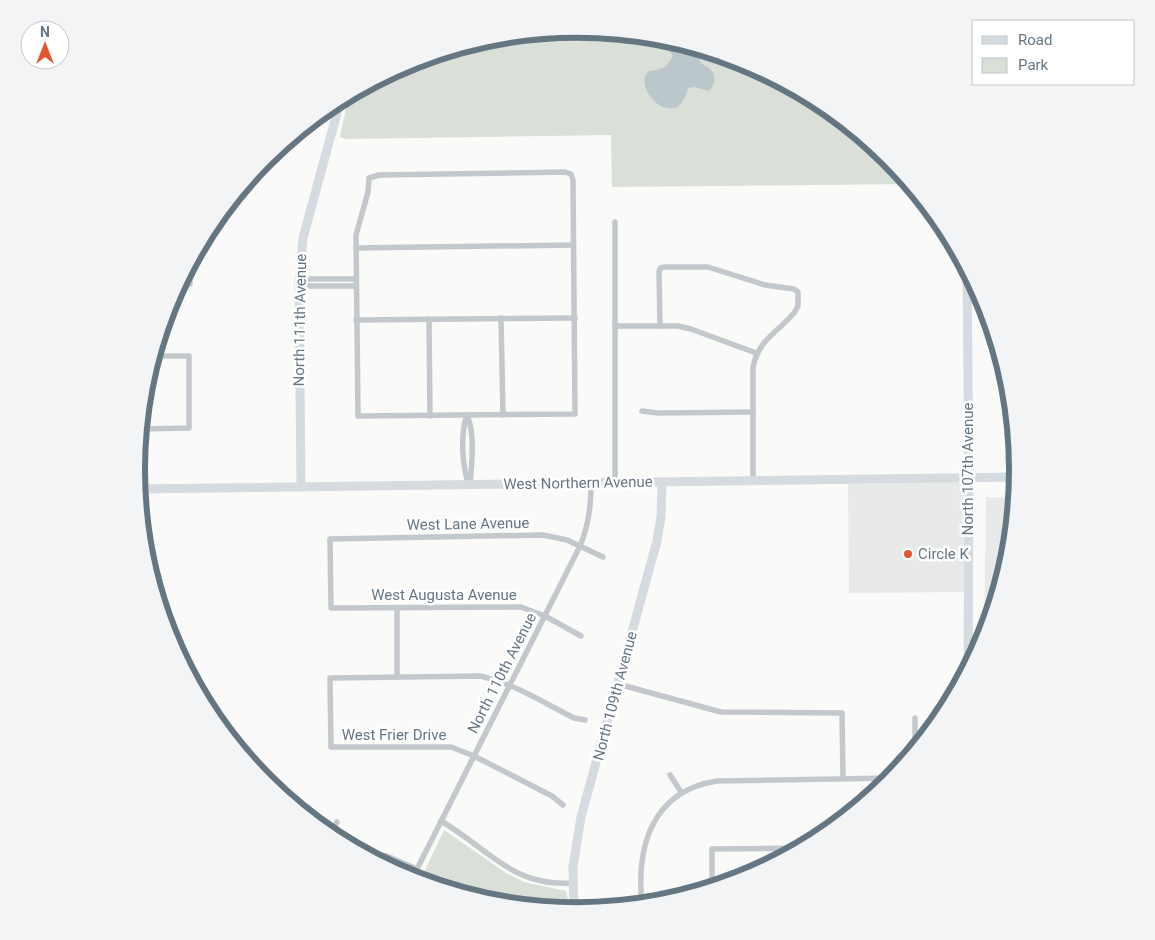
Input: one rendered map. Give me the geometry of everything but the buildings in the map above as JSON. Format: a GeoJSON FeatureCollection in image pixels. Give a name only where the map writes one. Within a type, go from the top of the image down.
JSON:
{"type":"FeatureCollection","features":[{"type":"Feature","properties":{"kind":"street","name":"North 111th Avenue"},"geometry":{"type":"LineString","coordinates":[[301,487],[299,283],[303,238],[338,109]]}},
{"type":"Feature","properties":{"kind":"street"},"geometry":{"type":"LineString","coordinates":[[565,172],[571,174],[573,180],[573,245],[575,414],[358,416],[356,236],[368,192],[369,178],[379,175],[565,172]]}},
{"type":"Feature","properties":{"kind":"street"},"geometry":{"type":"LineString","coordinates":[[614,222],[615,482]]}},
{"type":"Feature","properties":{"kind":"street"},"geometry":{"type":"LineString","coordinates":[[356,248],[573,245]]}},
{"type":"Feature","properties":{"kind":"street"},"geometry":{"type":"LineString","coordinates":[[660,326],[660,268],[708,267],[765,285],[794,289],[798,292],[798,306],[794,313],[762,344],[756,353],[752,367],[753,480]]}},
{"type":"Feature","properties":{"kind":"street"},"geometry":{"type":"LineString","coordinates":[[299,283],[309,279],[356,279]]}},
{"type":"Feature","properties":{"kind":"street"},"geometry":{"type":"LineString","coordinates":[[299,283],[310,286],[356,286]]}},
{"type":"Feature","properties":{"kind":"street","name":"North 107th Avenue"},"geometry":{"type":"LineString","coordinates":[[967,283],[968,654]]}},
{"type":"Feature","properties":{"kind":"street"},"geometry":{"type":"LineString","coordinates":[[501,318],[503,415]]}},
{"type":"Feature","properties":{"kind":"street"},"geometry":{"type":"LineString","coordinates":[[356,320],[575,318]]}},
{"type":"Feature","properties":{"kind":"street"},"geometry":{"type":"LineString","coordinates":[[429,319],[430,416]]}},
{"type":"Feature","properties":{"kind":"street"},"geometry":{"type":"LineString","coordinates":[[615,326],[678,326],[756,353]]}},
{"type":"Feature","properties":{"kind":"street"},"geometry":{"type":"LineString","coordinates":[[147,429],[189,428],[189,356],[161,356]]}},
{"type":"Feature","properties":{"kind":"street"},"geometry":{"type":"LineString","coordinates":[[642,411],[658,413],[753,412]]}},
{"type":"Feature","properties":{"kind":"street"},"geometry":{"type":"LineString","coordinates":[[467,415],[471,425],[471,471],[469,485]]}},
{"type":"Feature","properties":{"kind":"street","name":"West Northern Avenue"},"geometry":{"type":"LineString","coordinates":[[146,489],[1010,477]]}},
{"type":"Feature","properties":{"kind":"street","name":"North 110th Avenue"},"geometry":{"type":"LineString","coordinates":[[381,855],[387,856],[417,869],[580,546],[589,520],[591,482]]}},
{"type":"Feature","properties":{"kind":"street","name":"North 109th Avenue"},"geometry":{"type":"LineString","coordinates":[[574,902],[573,867],[581,816],[659,531],[662,482]]}},
{"type":"Feature","properties":{"kind":"street","name":"West Lane Avenue"},"geometry":{"type":"LineString","coordinates":[[330,608],[330,539],[543,536],[567,540],[603,557]]}},
{"type":"Feature","properties":{"kind":"street","name":"West Augusta Avenue"},"geometry":{"type":"LineString","coordinates":[[330,608],[512,606],[528,609],[545,616],[581,636]]}},
{"type":"Feature","properties":{"kind":"street"},"geometry":{"type":"LineString","coordinates":[[396,608],[397,677],[480,676],[509,686],[574,718],[585,720]]}},
{"type":"Feature","properties":{"kind":"street","name":"West Frier Drive"},"geometry":{"type":"LineString","coordinates":[[397,677],[330,678],[331,748],[441,746],[459,750],[552,796],[563,805]]}},
{"type":"Feature","properties":{"kind":"street"},"geometry":{"type":"LineString","coordinates":[[618,684],[721,712],[842,713],[843,778]]}},
{"type":"Feature","properties":{"kind":"street"},"geometry":{"type":"LineString","coordinates":[[915,718],[915,740]]}},
{"type":"Feature","properties":{"kind":"street"},"geometry":{"type":"LineString","coordinates":[[670,775],[681,792]]}},
{"type":"Feature","properties":{"kind":"street"},"geometry":{"type":"LineString","coordinates":[[642,898],[641,874],[645,840],[656,817],[681,792],[718,780],[881,778]]}},
{"type":"Feature","properties":{"kind":"street"},"geometry":{"type":"LineString","coordinates":[[441,821],[465,836],[500,864],[515,873],[540,882],[573,883]]}},
{"type":"Feature","properties":{"kind":"street"},"geometry":{"type":"LineString","coordinates":[[334,827],[337,822]]}},
{"type":"Feature","properties":{"kind":"street"},"geometry":{"type":"LineString","coordinates":[[712,881],[712,849],[788,848]]}},
{"type":"Feature","properties":{"kind":"shaded area"},"geometry":{"type":"Polygon","coordinates":[[[656,45],[701,55],[700,62],[710,69],[714,75],[712,87],[708,91],[694,87],[688,88],[682,102],[675,108],[666,108],[657,103],[650,96],[646,87],[645,78],[649,71],[666,66],[673,56],[666,49],[656,45]]]}},
{"type":"Feature","properties":{"kind":"shaded area"},"geometry":{"type":"Polygon","coordinates":[[[964,482],[965,592],[849,593],[848,484],[964,482]]]}},
{"type":"Feature","properties":{"kind":"shaded area"},"geometry":{"type":"Polygon","coordinates":[[[986,497],[1009,498],[1002,554],[984,616],[986,497]]]}},
{"type":"Feature","properties":{"kind":"green space"},"geometry":{"type":"Polygon","coordinates":[[[549,38],[606,38],[634,41],[689,52],[717,60],[769,82],[818,110],[841,127],[863,145],[902,184],[612,187],[611,135],[346,139],[340,137],[347,104],[386,82],[438,60],[466,52],[521,41],[549,38]]]}},
{"type":"Feature","properties":{"kind":"green space"},"geometry":{"type":"Polygon","coordinates":[[[444,830],[506,873],[524,882],[566,891],[568,902],[549,902],[493,894],[466,888],[423,874],[444,830]]]}},
{"type":"Feature","properties":{"kind":"place","name":"Circle K"},"geometry":{"type":"Point","coordinates":[908,554]}}]}
